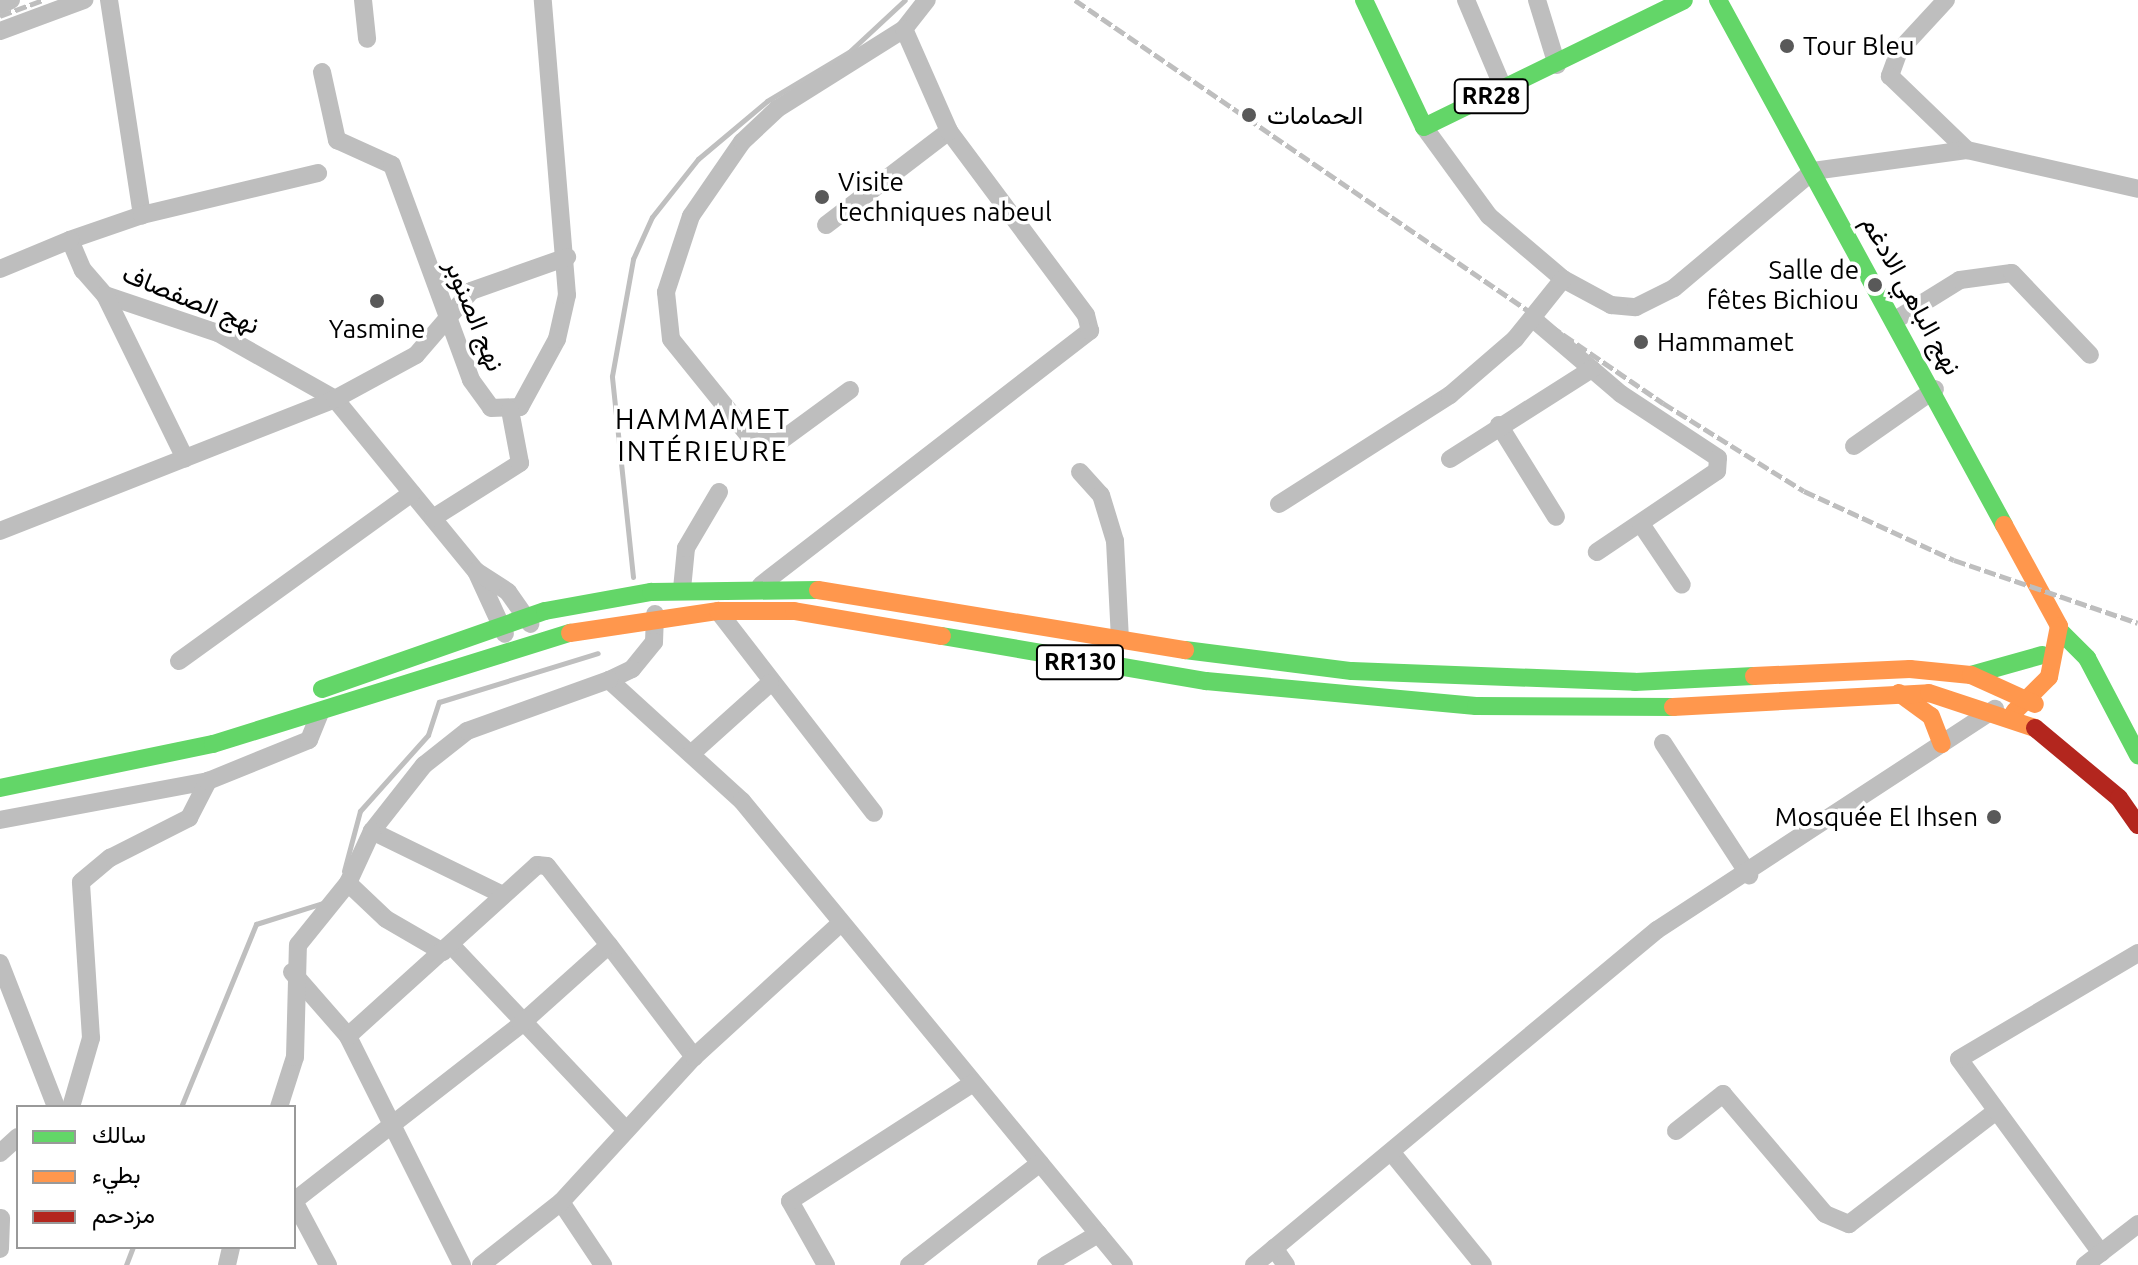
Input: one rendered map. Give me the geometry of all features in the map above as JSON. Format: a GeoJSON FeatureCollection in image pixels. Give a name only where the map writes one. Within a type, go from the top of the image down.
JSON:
{"type":"FeatureCollection","features":[{"type":"Feature","properties":{"kind":"main road","name":"RR28"},"geometry":{"type":"LineString","coordinates":[[1364,0],[1424,127],[1557,65],[1684,0]]}},
{"type":"Feature","properties":{"kind":"main road","name":"نهج الباهي الادغم"},"geometry":{"type":"LineString","coordinates":[[1718,0],[1897,319],[2058,626],[2087,658],[2138,755]]}},
{"type":"Feature","properties":{"kind":"main road","name":"RR130"},"geometry":{"type":"LineString","coordinates":[[0,766],[251,712],[527,615],[651,592],[758,586],[867,594],[1120,641],[1473,679],[1635,682],[1910,669],[1971,675],[2052,714]]}},
{"type":"Feature","properties":{"kind":"main road","name":"RR130"},"geometry":{"type":"LineString","coordinates":[[0,788],[185,750],[321,711],[535,641],[625,622],[718,611],[851,618],[1206,681],[1461,705],[1656,709],[1899,693],[2003,712],[2080,758],[2138,825]]}},
{"type":"Feature","properties":{"kind":"main road"},"geometry":{"type":"LineString","coordinates":[[2021,697],[2058,626]]}},
{"type":"Feature","properties":{"kind":"main road"},"geometry":{"type":"LineString","coordinates":[[2003,712],[2049,677],[2058,626]]}},
{"type":"Feature","properties":{"kind":"main road"},"geometry":{"type":"LineString","coordinates":[[1971,675],[2042,655]]}},
{"type":"Feature","properties":{"kind":"main road"},"geometry":{"type":"LineString","coordinates":[[1899,693],[1931,716],[1942,744]]}},
{"type":"Feature","properties":{"kind":"main road"},"geometry":{"type":"LineString","coordinates":[[2105,758],[2138,796]]}},
{"type":"Feature","properties":{"kind":"street"},"geometry":{"type":"LineString","coordinates":[[0,5],[11,0]]}},
{"type":"Feature","properties":{"kind":"street"},"geometry":{"type":"LineString","coordinates":[[0,31],[84,0]]}},
{"type":"Feature","properties":{"kind":"street"},"geometry":{"type":"LineString","coordinates":[[109,0],[142,215]]}},
{"type":"Feature","properties":{"kind":"street"},"geometry":{"type":"LineString","coordinates":[[363,0],[367,39]]}},
{"type":"Feature","properties":{"kind":"street","name":"نهج الصنوبر"},"geometry":{"type":"LineString","coordinates":[[322,72],[337,140],[392,165],[443,319],[483,399],[510,410],[528,401],[557,339],[567,257],[549,132],[543,0]]}},
{"type":"Feature","properties":{"kind":"street"},"geometry":{"type":"LineString","coordinates":[[850,390],[779,442],[754,442],[671,339],[666,292],[691,216],[742,142],[777,109],[904,29],[927,0]]}},
{"type":"Feature","properties":{"kind":"street"},"geometry":{"type":"LineString","coordinates":[[1466,0],[1504,90]]}},
{"type":"Feature","properties":{"kind":"street"},"geometry":{"type":"LineString","coordinates":[[1537,0],[1557,65]]}},
{"type":"Feature","properties":{"kind":"street"},"geometry":{"type":"LineString","coordinates":[[1946,0],[1899,51],[1890,76],[1967,150]]}},
{"type":"Feature","properties":{"kind":"street"},"geometry":{"type":"LineString","coordinates":[[758,586],[1090,331],[1086,315],[949,131],[904,29]]}},
{"type":"Feature","properties":{"kind":"street"},"geometry":{"type":"LineString","coordinates":[[1424,127],[1489,216],[1563,279],[1611,305],[1658,299],[1813,171],[1967,150],[2138,189]]}},
{"type":"Feature","properties":{"kind":"street"},"geometry":{"type":"LineString","coordinates":[[826,225],[949,131]]}},
{"type":"Feature","properties":{"kind":"street"},"geometry":{"type":"LineString","coordinates":[[0,269],[142,215],[318,173]]}},
{"type":"Feature","properties":{"kind":"street","name":"نهج الصفصاف"},"geometry":{"type":"LineString","coordinates":[[70,240],[105,295],[218,333],[335,399],[476,571],[527,615]]}},
{"type":"Feature","properties":{"kind":"street"},"geometry":{"type":"LineString","coordinates":[[0,531],[335,399],[416,355],[443,319],[471,291],[567,257]]}},
{"type":"Feature","properties":{"kind":"street"},"geometry":{"type":"LineString","coordinates":[[1897,319],[1960,280],[2012,273],[2090,355]]}},
{"type":"Feature","properties":{"kind":"street"},"geometry":{"type":"LineString","coordinates":[[1279,504],[1450,395],[1532,318],[1563,279]]}},
{"type":"Feature","properties":{"kind":"street"},"geometry":{"type":"LineString","coordinates":[[105,295],[185,458]]}},
{"type":"Feature","properties":{"kind":"street"},"geometry":{"type":"LineString","coordinates":[[1532,318],[1592,369],[1718,458],[1717,471],[1597,552]]}},
{"type":"Feature","properties":{"kind":"street"},"geometry":{"type":"LineString","coordinates":[[1450,459],[1499,425],[1592,369]]}},
{"type":"Feature","properties":{"kind":"street"},"geometry":{"type":"LineString","coordinates":[[1854,446],[1935,389]]}},
{"type":"Feature","properties":{"kind":"street"},"geometry":{"type":"LineString","coordinates":[[433,518],[520,463],[510,410]]}},
{"type":"Feature","properties":{"kind":"street"},"geometry":{"type":"LineString","coordinates":[[1499,425],[1556,517]]}},
{"type":"Feature","properties":{"kind":"street"},"geometry":{"type":"LineString","coordinates":[[1080,472],[1101,495],[1115,541],[1120,641]]}},
{"type":"Feature","properties":{"kind":"street"},"geometry":{"type":"LineString","coordinates":[[682,589],[686,548],[719,492]]}},
{"type":"Feature","properties":{"kind":"street"},"geometry":{"type":"LineString","coordinates":[[179,661],[412,493]]}},
{"type":"Feature","properties":{"kind":"street"},"geometry":{"type":"LineString","coordinates":[[1641,524],[1682,585]]}},
{"type":"Feature","properties":{"kind":"street","name":"نهج الصفصاف"},"geometry":{"type":"LineString","coordinates":[[476,571],[511,647]]}},
{"type":"Feature","properties":{"kind":"street"},"geometry":{"type":"LineString","coordinates":[[280,1105],[295,1057],[292,972],[309,924],[348,883],[372,831],[424,765],[467,731],[609,680],[639,660],[654,642],[656,617],[651,592]]}},
{"type":"Feature","properties":{"kind":"street"},"geometry":{"type":"LineString","coordinates":[[625,596],[625,622],[639,660]]}},
{"type":"Feature","properties":{"kind":"street"},"geometry":{"type":"LineString","coordinates":[[718,611],[770,683],[874,813]]}},
{"type":"Feature","properties":{"kind":"street"},"geometry":{"type":"LineString","coordinates":[[527,615],[535,641]]}},
{"type":"Feature","properties":{"kind":"street"},"geometry":{"type":"LineString","coordinates":[[609,680],[742,801],[1124,1265]]}},
{"type":"Feature","properties":{"kind":"street"},"geometry":{"type":"LineString","coordinates":[[691,754],[770,683]]}},
{"type":"Feature","properties":{"kind":"street"},"geometry":{"type":"LineString","coordinates":[[0,820],[208,781],[309,740],[321,711]]}},
{"type":"Feature","properties":{"kind":"street"},"geometry":{"type":"LineString","coordinates":[[1254,1265],[1657,930],[1749,875],[1975,723],[2003,712]]}},
{"type":"Feature","properties":{"kind":"street"},"geometry":{"type":"LineString","coordinates":[[1663,743],[1749,875]]}},
{"type":"Feature","properties":{"kind":"street"},"geometry":{"type":"LineString","coordinates":[[72,1105],[91,1038],[81,882],[110,858],[189,818],[208,781]]}},
{"type":"Feature","properties":{"kind":"street"},"geometry":{"type":"LineString","coordinates":[[372,831],[503,895]]}},
{"type":"Feature","properties":{"kind":"street"},"geometry":{"type":"LineString","coordinates":[[348,1036],[447,949],[529,870],[547,866],[694,1057]]}},
{"type":"Feature","properties":{"kind":"street"},"geometry":{"type":"LineString","coordinates":[[348,883],[386,919],[447,949],[626,1130]]}},
{"type":"Feature","properties":{"kind":"street"},"geometry":{"type":"LineString","coordinates":[[481,1265],[561,1202],[694,1057],[841,923]]}},
{"type":"Feature","properties":{"kind":"street"},"geometry":{"type":"LineString","coordinates":[[296,1199],[521,1024],[609,945]]}},
{"type":"Feature","properties":{"kind":"street"},"geometry":{"type":"LineString","coordinates":[[2101,1253],[1960,1065],[1963,1051],[2138,953]]}},
{"type":"Feature","properties":{"kind":"street"},"geometry":{"type":"LineString","coordinates":[[292,972],[348,1036],[389,1127],[462,1265]]}},
{"type":"Feature","properties":{"kind":"street"},"geometry":{"type":"LineString","coordinates":[[3,974],[55,1105]]}},
{"type":"Feature","properties":{"kind":"street"},"geometry":{"type":"LineString","coordinates":[[826,1265],[790,1212],[790,1201],[973,1083]]}},
{"type":"Feature","properties":{"kind":"street"},"geometry":{"type":"LineString","coordinates":[[1676,1131],[1723,1094],[1825,1214],[1849,1224],[1996,1111]]}},
{"type":"Feature","properties":{"kind":"street"},"geometry":{"type":"LineString","coordinates":[[0,1153],[16,1139]]}},
{"type":"Feature","properties":{"kind":"street"},"geometry":{"type":"LineString","coordinates":[[1392,1153],[1483,1265]]}},
{"type":"Feature","properties":{"kind":"street"},"geometry":{"type":"LineString","coordinates":[[909,1265],[1040,1163]]}},
{"type":"Feature","properties":{"kind":"street"},"geometry":{"type":"LineString","coordinates":[[561,1202],[603,1265]]}},
{"type":"Feature","properties":{"kind":"street"},"geometry":{"type":"LineString","coordinates":[[296,1205],[328,1265]]}},
{"type":"Feature","properties":{"kind":"street"},"geometry":{"type":"LineString","coordinates":[[0,1208],[0,1249]]}},
{"type":"Feature","properties":{"kind":"street"},"geometry":{"type":"LineString","coordinates":[[2085,1265],[2138,1224]]}},
{"type":"Feature","properties":{"kind":"street"},"geometry":{"type":"LineString","coordinates":[[1046,1265],[1098,1234]]}},
{"type":"Feature","properties":{"kind":"street"},"geometry":{"type":"LineString","coordinates":[[1274,1248],[1286,1265]]}},
{"type":"Feature","properties":{"kind":"waterway"},"geometry":{"type":"LineString","coordinates":[[633,577],[612,376],[633,259],[652,217],[698,159],[767,101],[849,52],[905,0]]}},
{"type":"Feature","properties":{"kind":"waterway"},"geometry":{"type":"LineString","coordinates":[[344,871],[360,811],[428,735],[439,702],[598,653]]}},
{"type":"Feature","properties":{"kind":"waterway"},"geometry":{"type":"LineString","coordinates":[[182,1105],[256,924],[326,902]]}},
{"type":"Feature","properties":{"kind":"waterway"},"geometry":{"type":"LineString","coordinates":[[126,1265],[132,1249]]}},
{"type":"Feature","properties":{"kind":"railway"},"geometry":{"type":"LineString","coordinates":[[0,16],[43,0]]}},
{"type":"Feature","properties":{"kind":"railway"},"geometry":{"type":"LineString","coordinates":[[1075,0],[1663,403],[1804,491],[1954,560],[2138,623]]}},
{"type":"Feature","properties":{"kind":"traffic: fast"},"geometry":{"type":"LineString","coordinates":[[1364,0],[1424,127],[1684,0]]}},
{"type":"Feature","properties":{"kind":"traffic: fast"},"geometry":{"type":"LineString","coordinates":[[1718,0],[2004,525]]}},
{"type":"Feature","properties":{"kind":"traffic: fast"},"geometry":{"type":"LineString","coordinates":[[322,689],[545,611],[651,592],[818,590]]}},
{"type":"Feature","properties":{"kind":"traffic: fast"},"geometry":{"type":"LineString","coordinates":[[2061,632],[2087,658],[2138,755]]}},
{"type":"Feature","properties":{"kind":"traffic: fast"},"geometry":{"type":"LineString","coordinates":[[0,788],[213,744],[570,633]]}},
{"type":"Feature","properties":{"kind":"traffic: fast"},"geometry":{"type":"LineString","coordinates":[[942,636],[1206,681],[1476,706],[1673,707]]}},
{"type":"Feature","properties":{"kind":"traffic: fast"},"geometry":{"type":"LineString","coordinates":[[1185,650],[1352,671],[1635,682],[1754,676]]}},
{"type":"Feature","properties":{"kind":"traffic: fast"},"geometry":{"type":"LineString","coordinates":[[1971,675],[2042,655]]}},
{"type":"Feature","properties":{"kind":"traffic: slow"},"geometry":{"type":"LineString","coordinates":[[2004,525],[2059,626],[2049,677],[2014,712]]}},
{"type":"Feature","properties":{"kind":"traffic: slow"},"geometry":{"type":"LineString","coordinates":[[818,590],[1185,650]]}},
{"type":"Feature","properties":{"kind":"traffic: slow"},"geometry":{"type":"LineString","coordinates":[[570,633],[718,611],[794,611],[942,636]]}},
{"type":"Feature","properties":{"kind":"traffic: slow"},"geometry":{"type":"LineString","coordinates":[[1754,676],[1910,669],[1971,675],[2035,704]]}},
{"type":"Feature","properties":{"kind":"traffic: slow"},"geometry":{"type":"LineString","coordinates":[[1899,693],[1931,716],[1942,744]]}},
{"type":"Feature","properties":{"kind":"traffic: slow"},"geometry":{"type":"LineString","coordinates":[[1673,707],[1929,693],[2035,728]]}},
{"type":"Feature","properties":{"kind":"traffic: jam"},"geometry":{"type":"LineString","coordinates":[[2035,728],[2119,798],[2138,825]]}},
{"type":"Feature","properties":{"kind":"place","name":"Tour Bleu"},"geometry":{"type":"Point","coordinates":[1787,46]}},
{"type":"Feature","properties":{"kind":"place","name":"الحمامات"},"geometry":{"type":"Point","coordinates":[1249,115]}},
{"type":"Feature","properties":{"kind":"place","name":"Visite techniques nabeul"},"geometry":{"type":"Point","coordinates":[822,197]}},
{"type":"Feature","properties":{"kind":"place","name":"Salle de fêtes Bichiou"},"geometry":{"type":"Point","coordinates":[1875,285]}},
{"type":"Feature","properties":{"kind":"place","name":"Yasmine"},"geometry":{"type":"Point","coordinates":[377,301]}},
{"type":"Feature","properties":{"kind":"place","name":"Hammamet"},"geometry":{"type":"Point","coordinates":[1641,342]}},
{"type":"Feature","properties":{"kind":"place","name":"Mosquée El Ihsen"},"geometry":{"type":"Point","coordinates":[1994,817]}},
{"type":"Feature","properties":{"kind":"district","name":"HAMMAMET INTÉRIEURE"},"geometry":{"type":"Point","coordinates":[703,435]}}]}
